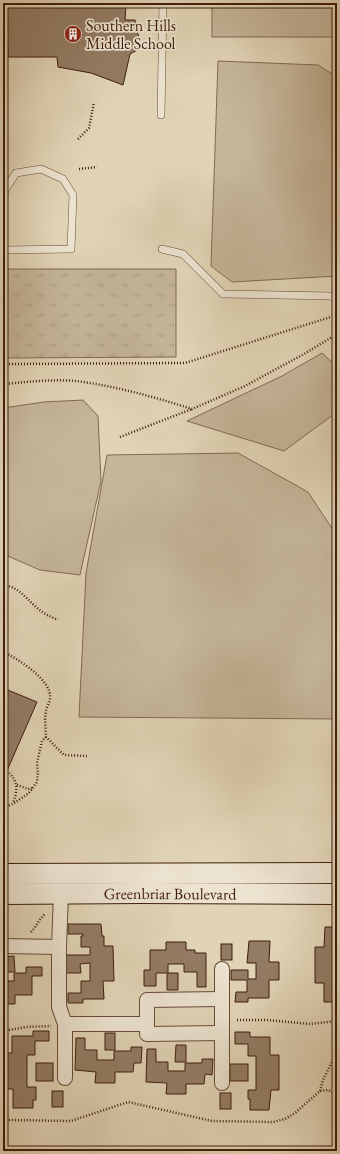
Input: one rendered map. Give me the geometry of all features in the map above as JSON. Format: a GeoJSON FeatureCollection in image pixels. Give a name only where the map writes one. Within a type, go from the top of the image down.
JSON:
{"type":"FeatureCollection","features":[{"type":"Feature","properties":{"kind":"street","name":"Greenbriar Boulevard"},"geometry":{"type":"LineString","coordinates":[[3,874],[337,872]]}},
{"type":"Feature","properties":{"kind":"street"},"geometry":{"type":"LineString","coordinates":[[61,893],[59,1007],[65,1024],[65,1078]]}},
{"type":"Feature","properties":{"kind":"street","name":"Greenbriar Boulevard"},"geometry":{"type":"LineString","coordinates":[[3,894],[337,894]]}},
{"type":"Feature","properties":{"kind":"street"},"geometry":{"type":"LineString","coordinates":[[3,946],[59,946]]}},
{"type":"Feature","properties":{"kind":"street"},"geometry":{"type":"LineString","coordinates":[[222,969],[222,1083]]}},
{"type":"Feature","properties":{"kind":"street"},"geometry":{"type":"LineString","coordinates":[[222,999],[147,1000],[147,1034],[222,1027]]}},
{"type":"Feature","properties":{"kind":"street"},"geometry":{"type":"LineString","coordinates":[[65,1024],[147,1024]]}},
{"type":"Feature","properties":{"kind":"lane"},"geometry":{"type":"LineString","coordinates":[[161,115],[163,3]]}},
{"type":"Feature","properties":{"kind":"lane"},"geometry":{"type":"LineString","coordinates":[[3,199],[5,190],[16,173],[41,169],[63,179],[73,196],[71,250],[3,250]]}},
{"type":"Feature","properties":{"kind":"lane"},"geometry":{"type":"LineString","coordinates":[[162,249],[183,254],[223,294],[332,296],[337,299]]}},
{"type":"Feature","properties":{"kind":"path"},"geometry":{"type":"LineString","coordinates":[[78,139],[89,128],[94,102]]}},
{"type":"Feature","properties":{"kind":"path"},"geometry":{"type":"LineString","coordinates":[[79,169],[97,167]]}},
{"type":"Feature","properties":{"kind":"path"},"geometry":{"type":"LineString","coordinates":[[3,364],[185,363],[337,315]]}},
{"type":"Feature","properties":{"kind":"path"},"geometry":{"type":"LineString","coordinates":[[120,437],[192,409],[245,386],[337,334]]}},
{"type":"Feature","properties":{"kind":"path"},"geometry":{"type":"LineString","coordinates":[[3,384],[39,380],[75,381],[116,387],[192,409]]}},
{"type":"Feature","properties":{"kind":"path"},"geometry":{"type":"LineString","coordinates":[[3,585],[14,588],[22,593],[41,612],[58,620]]}},
{"type":"Feature","properties":{"kind":"path"},"geometry":{"type":"LineString","coordinates":[[3,652],[28,667],[43,680],[49,691],[50,698],[46,712],[46,737],[42,741],[37,763],[37,782],[29,792],[13,804],[3,807]]}},
{"type":"Feature","properties":{"kind":"path"},"geometry":{"type":"LineString","coordinates":[[46,737],[64,755],[87,756]]}},
{"type":"Feature","properties":{"kind":"path"},"geometry":{"type":"LineString","coordinates":[[7,771],[12,774],[17,785],[17,795],[13,804]]}},
{"type":"Feature","properties":{"kind":"path"},"geometry":{"type":"LineString","coordinates":[[17,785],[28,789],[33,788]]}},
{"type":"Feature","properties":{"kind":"path"},"geometry":{"type":"LineString","coordinates":[[27,935],[36,927],[40,917],[45,913]]}},
{"type":"Feature","properties":{"kind":"path"},"geometry":{"type":"LineString","coordinates":[[222,1027],[267,1020],[310,1024],[337,1020]]}},
{"type":"Feature","properties":{"kind":"path"},"geometry":{"type":"LineString","coordinates":[[3,1031],[26,1027],[65,1024]]}},
{"type":"Feature","properties":{"kind":"path"},"geometry":{"type":"LineString","coordinates":[[320,1091],[323,1080],[337,1052]]}},
{"type":"Feature","properties":{"kind":"path"},"geometry":{"type":"LineString","coordinates":[[3,1119],[71,1121],[128,1102],[212,1121],[273,1122],[285,1119],[320,1091],[328,1090],[337,1094]]}},
{"type":"Feature","properties":{"kind":"green space"},"geometry":{"type":"Polygon","coordinates":[[[212,3],[337,3],[337,37],[212,37],[212,3]]]}},
{"type":"Feature","properties":{"kind":"green space"},"geometry":{"type":"Polygon","coordinates":[[[218,61],[318,65],[337,77],[337,276],[232,282],[211,266],[218,61]]]}},
{"type":"Feature","properties":{"kind":"green space"},"geometry":{"type":"Polygon","coordinates":[[[3,269],[176,269],[176,357],[3,358],[3,269]]]}},
{"type":"Feature","properties":{"kind":"green space"},"geometry":{"type":"Polygon","coordinates":[[[322,353],[337,367],[337,412],[284,451],[187,421],[282,376],[322,353]]]}},
{"type":"Feature","properties":{"kind":"green space"},"geometry":{"type":"Polygon","coordinates":[[[83,400],[98,416],[101,481],[80,575],[40,570],[3,554],[3,408],[44,402],[83,400]]]}},
{"type":"Feature","properties":{"kind":"green space"},"geometry":{"type":"Polygon","coordinates":[[[238,453],[308,492],[337,536],[337,719],[79,717],[86,573],[107,455],[238,453]]]}},
{"type":"Feature","properties":{"kind":"building","name":"Southern Hills Middle School"},"geometry":{"type":"Polygon","coordinates":[[[3,3],[135,3],[126,4],[125,20],[135,20],[141,48],[130,54],[123,85],[91,73],[58,67],[57,57],[8,57],[7,19],[3,18],[3,3]]]}},
{"type":"Feature","properties":{"kind":"building"},"geometry":{"type":"Polygon","coordinates":[[[3,688],[37,702],[6,773],[3,772],[3,688]]]}},
{"type":"Feature","properties":{"kind":"building"},"geometry":{"type":"Polygon","coordinates":[[[68,924],[101,924],[102,936],[104,936],[104,946],[113,946],[114,981],[103,981],[104,999],[83,999],[83,1003],[68,1003],[68,993],[81,993],[81,981],[90,981],[90,963],[80,964],[81,973],[64,973],[64,955],[90,955],[90,947],[81,947],[81,936],[83,936],[83,934],[68,934],[68,924]]]}},
{"type":"Feature","properties":{"kind":"building"},"geometry":{"type":"Polygon","coordinates":[[[325,927],[337,927],[337,1002],[324,1002],[324,983],[315,983],[315,947],[324,947],[325,927]]]}},
{"type":"Feature","properties":{"kind":"building"},"geometry":{"type":"Polygon","coordinates":[[[249,941],[270,941],[269,962],[279,962],[279,980],[269,980],[269,998],[248,998],[248,1002],[235,1002],[236,992],[247,992],[247,980],[231,980],[231,970],[248,970],[248,979],[256,979],[256,963],[247,963],[249,941]]]}},
{"type":"Feature","properties":{"kind":"building"},"geometry":{"type":"Polygon","coordinates":[[[166,942],[186,942],[186,950],[195,950],[195,953],[206,953],[206,987],[197,987],[197,972],[184,972],[184,964],[168,964],[168,973],[178,973],[178,990],[167,990],[167,973],[156,973],[156,986],[144,986],[144,970],[150,970],[150,950],[166,950],[166,942]]]}},
{"type":"Feature","properties":{"kind":"building"},"geometry":{"type":"Polygon","coordinates":[[[221,944],[232,944],[232,960],[221,960],[221,944]]]}},
{"type":"Feature","properties":{"kind":"building"},"geometry":{"type":"Polygon","coordinates":[[[14,956],[15,972],[5,972],[4,957],[14,956]]]}},
{"type":"Feature","properties":{"kind":"building"},"geometry":{"type":"Polygon","coordinates":[[[26,967],[42,967],[42,976],[32,976],[32,995],[15,995],[15,1004],[3,1004],[3,981],[14,981],[14,973],[26,973],[26,967]]]}},
{"type":"Feature","properties":{"kind":"building"},"geometry":{"type":"Polygon","coordinates":[[[33,1031],[49,1031],[49,1041],[35,1041],[35,1055],[27,1055],[27,1087],[36,1087],[36,1100],[33,1100],[33,1108],[13,1108],[13,1089],[4,1089],[4,1053],[12,1053],[12,1036],[33,1036],[33,1031]]]}},
{"type":"Feature","properties":{"kind":"building"},"geometry":{"type":"Polygon","coordinates":[[[235,1032],[250,1032],[250,1037],[270,1037],[270,1055],[279,1055],[279,1090],[271,1090],[269,1110],[250,1110],[248,1090],[256,1090],[256,1056],[248,1056],[248,1044],[235,1044],[235,1032]]]}},
{"type":"Feature","properties":{"kind":"building"},"geometry":{"type":"Polygon","coordinates":[[[105,1033],[115,1033],[115,1050],[105,1050],[105,1033]]]}},
{"type":"Feature","properties":{"kind":"building"},"geometry":{"type":"Polygon","coordinates":[[[76,1038],[85,1038],[85,1050],[97,1050],[97,1060],[114,1060],[114,1051],[131,1051],[131,1047],[142,1047],[141,1063],[134,1063],[133,1072],[115,1072],[115,1083],[95,1083],[96,1072],[75,1070],[76,1038]]]}},
{"type":"Feature","properties":{"kind":"building"},"geometry":{"type":"Polygon","coordinates":[[[176,1045],[186,1045],[186,1062],[175,1062],[176,1045]]]}},
{"type":"Feature","properties":{"kind":"building"},"geometry":{"type":"Polygon","coordinates":[[[147,1049],[156,1049],[156,1062],[168,1062],[168,1071],[185,1071],[185,1063],[202,1063],[202,1059],[213,1059],[212,1075],[205,1074],[204,1084],[186,1084],[186,1094],[166,1094],[167,1083],[146,1082],[147,1049]]]}},
{"type":"Feature","properties":{"kind":"building"},"geometry":{"type":"Polygon","coordinates":[[[36,1063],[53,1063],[53,1081],[36,1081],[36,1063]]]}},
{"type":"Feature","properties":{"kind":"building"},"geometry":{"type":"Polygon","coordinates":[[[230,1064],[248,1064],[248,1081],[230,1081],[230,1064]]]}},
{"type":"Feature","properties":{"kind":"building"},"geometry":{"type":"Polygon","coordinates":[[[52,1091],[63,1091],[63,1107],[52,1107],[52,1091]]]}},
{"type":"Feature","properties":{"kind":"building"},"geometry":{"type":"Polygon","coordinates":[[[220,1093],[231,1093],[231,1109],[220,1109],[220,1093]]]}},
{"type":"Feature","properties":{"kind":"place","name":"Southern Hills Middle School"},"geometry":{"type":"Point","coordinates":[73,34]}}]}
